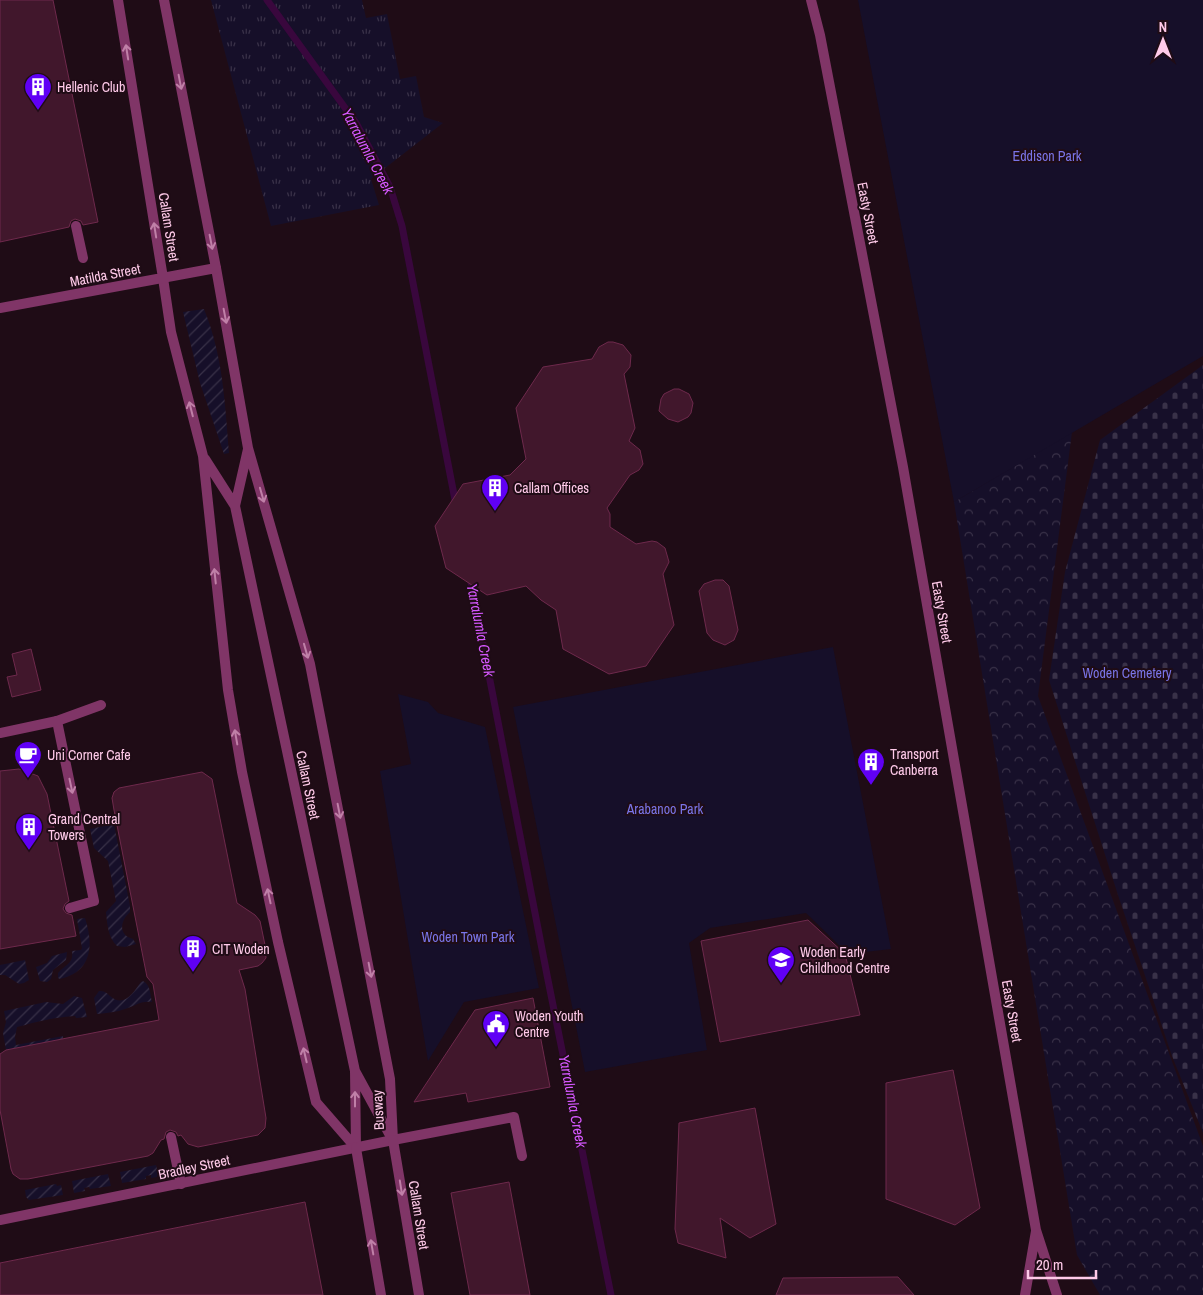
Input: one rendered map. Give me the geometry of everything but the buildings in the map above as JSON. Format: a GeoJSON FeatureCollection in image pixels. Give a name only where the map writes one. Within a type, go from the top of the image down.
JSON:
{"type":"FeatureCollection","features":[{"type":"Feature","properties":{"kind":"street","name":"Callam Street"},"geometry":{"type":"LineString","coordinates":[[118,0],[172,332],[203,456]]}},
{"type":"Feature","properties":{"kind":"street"},"geometry":{"type":"LineString","coordinates":[[164,0],[216,268],[248,448],[235,506]]}},
{"type":"Feature","properties":{"kind":"street","name":"Easty Street"},"geometry":{"type":"LineString","coordinates":[[811,0],[820,35],[903,467],[1036,1230],[1057,1295]]}},
{"type":"Feature","properties":{"kind":"street"},"geometry":{"type":"LineString","coordinates":[[76,226],[84,258]]}},
{"type":"Feature","properties":{"kind":"street","name":"Matilda Street"},"geometry":{"type":"LineString","coordinates":[[0,308],[216,268]]}},
{"type":"Feature","properties":{"kind":"street","name":"Busway"},"geometry":{"type":"LineString","coordinates":[[248,448],[310,664],[390,1079],[393,1140]]}},
{"type":"Feature","properties":{"kind":"street"},"geometry":{"type":"LineString","coordinates":[[203,456],[235,506]]}},
{"type":"Feature","properties":{"kind":"street"},"geometry":{"type":"LineString","coordinates":[[203,456],[228,690],[242,772],[278,942],[316,1102],[356,1148]]}},
{"type":"Feature","properties":{"kind":"street","name":"Callam Street"},"geometry":{"type":"LineString","coordinates":[[235,506],[355,1071]]}},
{"type":"Feature","properties":{"kind":"street"},"geometry":{"type":"LineString","coordinates":[[0,733],[57,721],[100,706]]}},
{"type":"Feature","properties":{"kind":"street"},"geometry":{"type":"LineString","coordinates":[[57,721],[94,901],[70,908]]}},
{"type":"Feature","properties":{"kind":"street"},"geometry":{"type":"LineString","coordinates":[[355,1071],[356,1148],[381,1295]]}},
{"type":"Feature","properties":{"kind":"street"},"geometry":{"type":"LineString","coordinates":[[355,1071],[393,1140]]}},
{"type":"Feature","properties":{"kind":"street","name":"Bradley Street"},"geometry":{"type":"LineString","coordinates":[[0,1220],[514,1116],[522,1156]]}},
{"type":"Feature","properties":{"kind":"street"},"geometry":{"type":"LineString","coordinates":[[172,1137],[181,1184]]}},
{"type":"Feature","properties":{"kind":"street","name":"Callam Street"},"geometry":{"type":"LineString","coordinates":[[393,1140],[419,1295]]}},
{"type":"Feature","properties":{"kind":"street","name":"Easty Street"},"geometry":{"type":"LineString","coordinates":[[1025,1295],[1036,1230]]}},
{"type":"Feature","properties":{"kind":"green space"},"geometry":{"type":"Polygon","coordinates":[[[211,0],[362,0],[366,18],[387,14],[400,79],[416,76],[424,117],[443,123],[371,179],[379,205],[271,226],[211,0]]]}},
{"type":"Feature","properties":{"kind":"green space","name":"Eddison Park"},"geometry":{"type":"Polygon","coordinates":[[[858,0],[1203,0],[1203,356],[954,502],[858,0]]]}},
{"type":"Feature","properties":{"kind":"green space"},"geometry":{"type":"Polygon","coordinates":[[[204,309],[215,344],[222,380],[229,453],[224,454],[200,383],[183,312],[204,309]]]}},
{"type":"Feature","properties":{"kind":"green space","name":"Woden Cemetery"},"geometry":{"type":"Polygon","coordinates":[[[1203,365],[1203,1133],[1172,1056],[1049,680],[1065,572],[1100,440],[1203,365]]]}},
{"type":"Feature","properties":{"kind":"green space"},"geometry":{"type":"Polygon","coordinates":[[[1072,432],[1038,696],[1203,1146],[1203,1295],[1100,1295],[1077,1255],[954,502],[1072,432]]]}},
{"type":"Feature","properties":{"kind":"green space","name":"Arabanoo Park"},"geometry":{"type":"Polygon","coordinates":[[[833,647],[891,949],[848,954],[806,913],[710,928],[689,943],[707,1050],[585,1072],[513,707],[833,647]]]}},
{"type":"Feature","properties":{"kind":"green space","name":"Woden Town Park"},"geometry":{"type":"Polygon","coordinates":[[[398,694],[428,702],[438,713],[485,727],[539,988],[464,1002],[428,1061],[380,771],[411,764],[398,694]]]}},
{"type":"Feature","properties":{"kind":"green space"},"geometry":{"type":"Polygon","coordinates":[[[114,824],[130,906],[130,912],[124,919],[122,927],[125,934],[133,939],[136,944],[125,947],[117,946],[110,935],[106,912],[116,901],[108,861],[94,848],[90,829],[114,824]]]}},
{"type":"Feature","properties":{"kind":"green space"},"geometry":{"type":"Polygon","coordinates":[[[85,918],[89,938],[88,956],[79,970],[60,979],[58,978],[58,973],[72,959],[72,951],[81,950],[82,948],[77,919],[85,918]]]}},
{"type":"Feature","properties":{"kind":"green space"},"geometry":{"type":"Polygon","coordinates":[[[67,952],[66,960],[53,970],[51,979],[47,982],[40,981],[36,967],[47,963],[52,956],[67,952]]]}},
{"type":"Feature","properties":{"kind":"green space"},"geometry":{"type":"Polygon","coordinates":[[[25,960],[29,980],[24,983],[19,984],[5,975],[0,975],[0,965],[25,960]]]}},
{"type":"Feature","properties":{"kind":"green space"},"geometry":{"type":"Polygon","coordinates":[[[143,981],[149,988],[152,1002],[140,1003],[119,1011],[97,1014],[94,998],[99,991],[105,992],[115,999],[124,1000],[143,981]]]}},
{"type":"Feature","properties":{"kind":"green space"},"geometry":{"type":"Polygon","coordinates":[[[74,996],[82,998],[87,1017],[61,1017],[17,1027],[15,1037],[16,1045],[63,1036],[63,1039],[6,1050],[3,1033],[6,1022],[4,1011],[46,1002],[63,1004],[74,996]]]}},
{"type":"Feature","properties":{"kind":"green space"},"geometry":{"type":"Polygon","coordinates":[[[156,1165],[157,1177],[151,1178],[151,1175],[146,1176],[146,1179],[122,1183],[120,1172],[156,1165]]]}},
{"type":"Feature","properties":{"kind":"green space"},"geometry":{"type":"Polygon","coordinates":[[[108,1174],[111,1186],[90,1189],[89,1187],[84,1188],[85,1191],[74,1193],[72,1181],[108,1174]]]}},
{"type":"Feature","properties":{"kind":"green space"},"geometry":{"type":"Polygon","coordinates":[[[56,1184],[57,1186],[61,1185],[63,1195],[29,1200],[26,1197],[25,1190],[56,1184]]]}},
{"type":"Feature","properties":{"kind":"waterway","name":"Yarralumla Creek"},"geometry":{"type":"LineString","coordinates":[[267,0],[356,123],[390,187],[402,226],[456,505]]}},
{"type":"Feature","properties":{"kind":"waterway","name":"Yarralumla Creek"},"geometry":{"type":"LineString","coordinates":[[470,577],[611,1295]]}},
{"type":"Feature","properties":{"kind":"place","name":"Hellenic Club"},"geometry":{"type":"Point","coordinates":[38,111]}},
{"type":"Feature","properties":{"kind":"place","name":"Callam Offices"},"geometry":{"type":"Point","coordinates":[495,512]}},
{"type":"Feature","properties":{"kind":"place","name":"Uni Corner Cafe"},"geometry":{"type":"Point","coordinates":[28,779]}},
{"type":"Feature","properties":{"kind":"place","name":"Transport Canberra"},"geometry":{"type":"Point","coordinates":[871,786]}},
{"type":"Feature","properties":{"kind":"place","name":"Grand Central Towers"},"geometry":{"type":"Point","coordinates":[29,851]}},
{"type":"Feature","properties":{"kind":"place","name":"CIT Woden"},"geometry":{"type":"Point","coordinates":[193,973]}},
{"type":"Feature","properties":{"kind":"place","name":"Woden Early Childhood Centre"},"geometry":{"type":"Point","coordinates":[781,984]}},
{"type":"Feature","properties":{"kind":"place","name":"Woden Youth Centre"},"geometry":{"type":"Point","coordinates":[496,1048]}}]}
